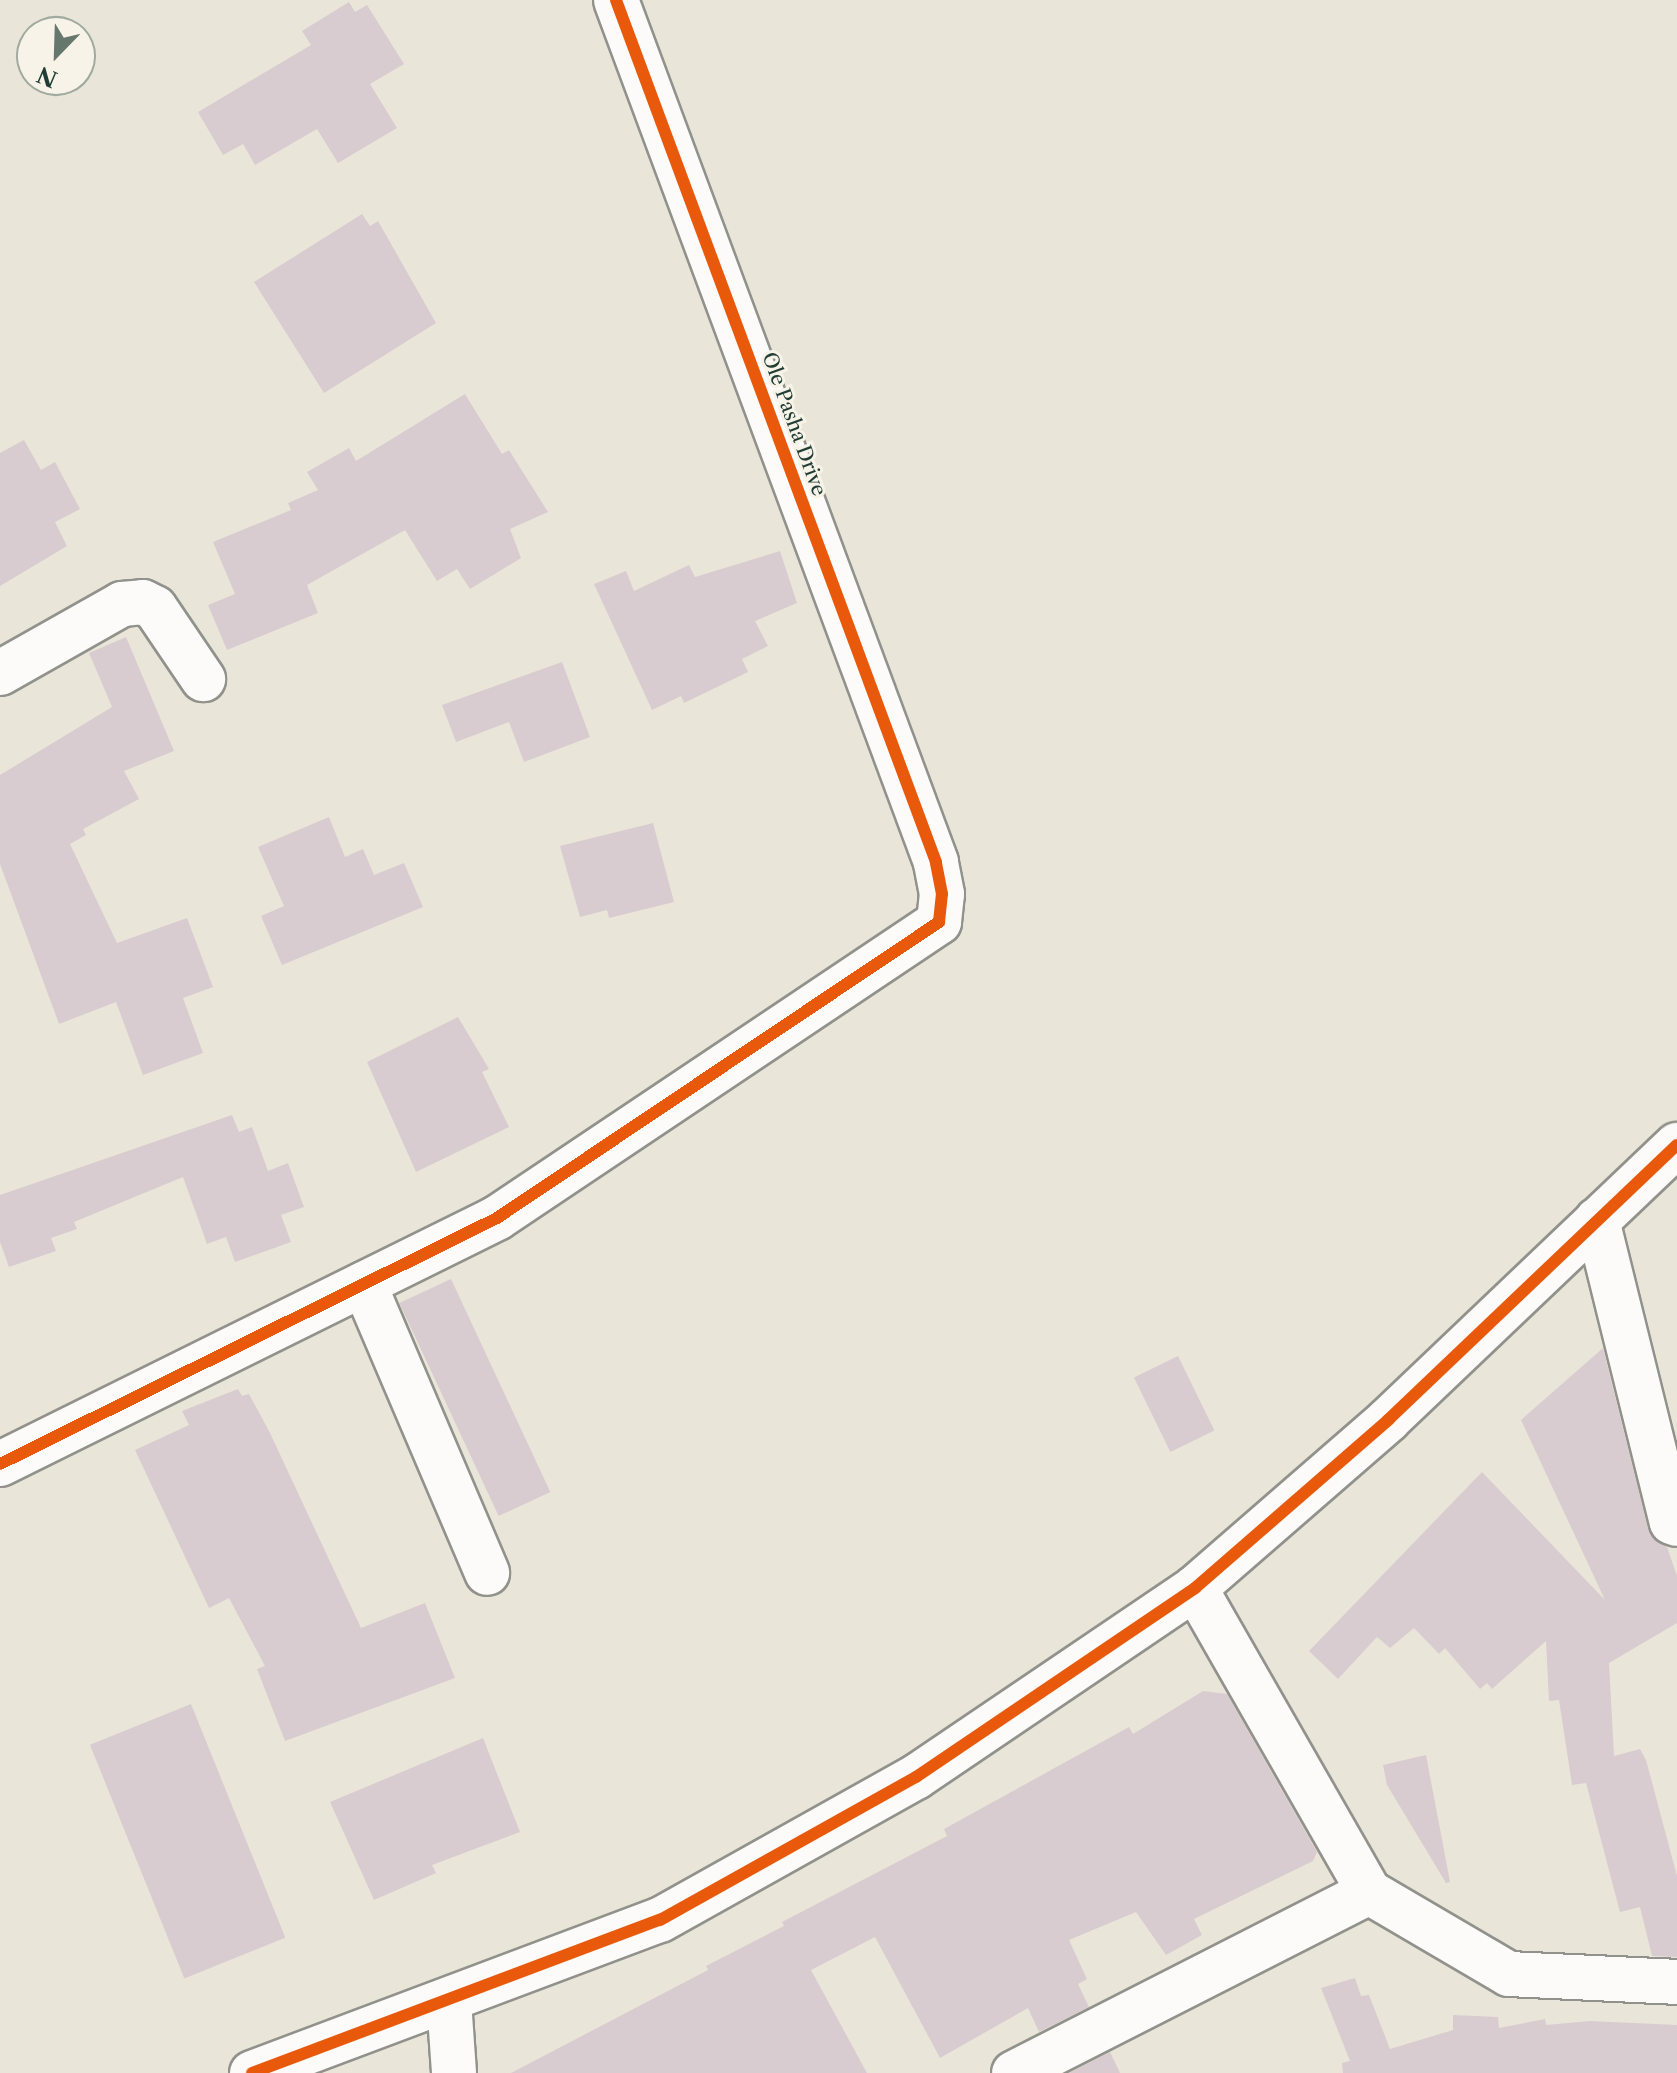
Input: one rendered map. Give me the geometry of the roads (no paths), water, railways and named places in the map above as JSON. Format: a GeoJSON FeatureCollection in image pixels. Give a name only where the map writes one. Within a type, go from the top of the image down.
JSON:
{"type":"FeatureCollection","features":[{"type":"Feature","properties":{"kind":"street","name":"Ole Pasha Drive"},"geometry":{"type":"LineString","coordinates":[[364,1284],[497,1218],[939,922],[942,894],[936,862],[616,0]]}},
{"type":"Feature","properties":{"kind":"street"},"geometry":{"type":"LineString","coordinates":[[0,673],[122,604],[143,602],[155,608],[203,679]]}},
{"type":"Feature","properties":{"kind":"street"},"geometry":{"type":"LineString","coordinates":[[252,2073],[660,1920],[916,1777],[1195,1588],[1388,1420],[1677,1145]]}},
{"type":"Feature","properties":{"kind":"street"},"geometry":{"type":"LineString","coordinates":[[1597,1220],[1672,1522],[1677,1524]]}},
{"type":"Feature","properties":{"kind":"street"},"geometry":{"type":"LineString","coordinates":[[0,1464],[364,1284],[487,1573]]}},
{"type":"Feature","properties":{"kind":"street"},"geometry":{"type":"LineString","coordinates":[[1195,1588],[1369,1892],[1509,1974],[1677,1982]]}},
{"type":"Feature","properties":{"kind":"street"},"geometry":{"type":"LineString","coordinates":[[1014,2073],[1369,1892]]}},
{"type":"Feature","properties":{"kind":"street"},"geometry":{"type":"LineString","coordinates":[[449,2001],[454,2073]]}}]}
